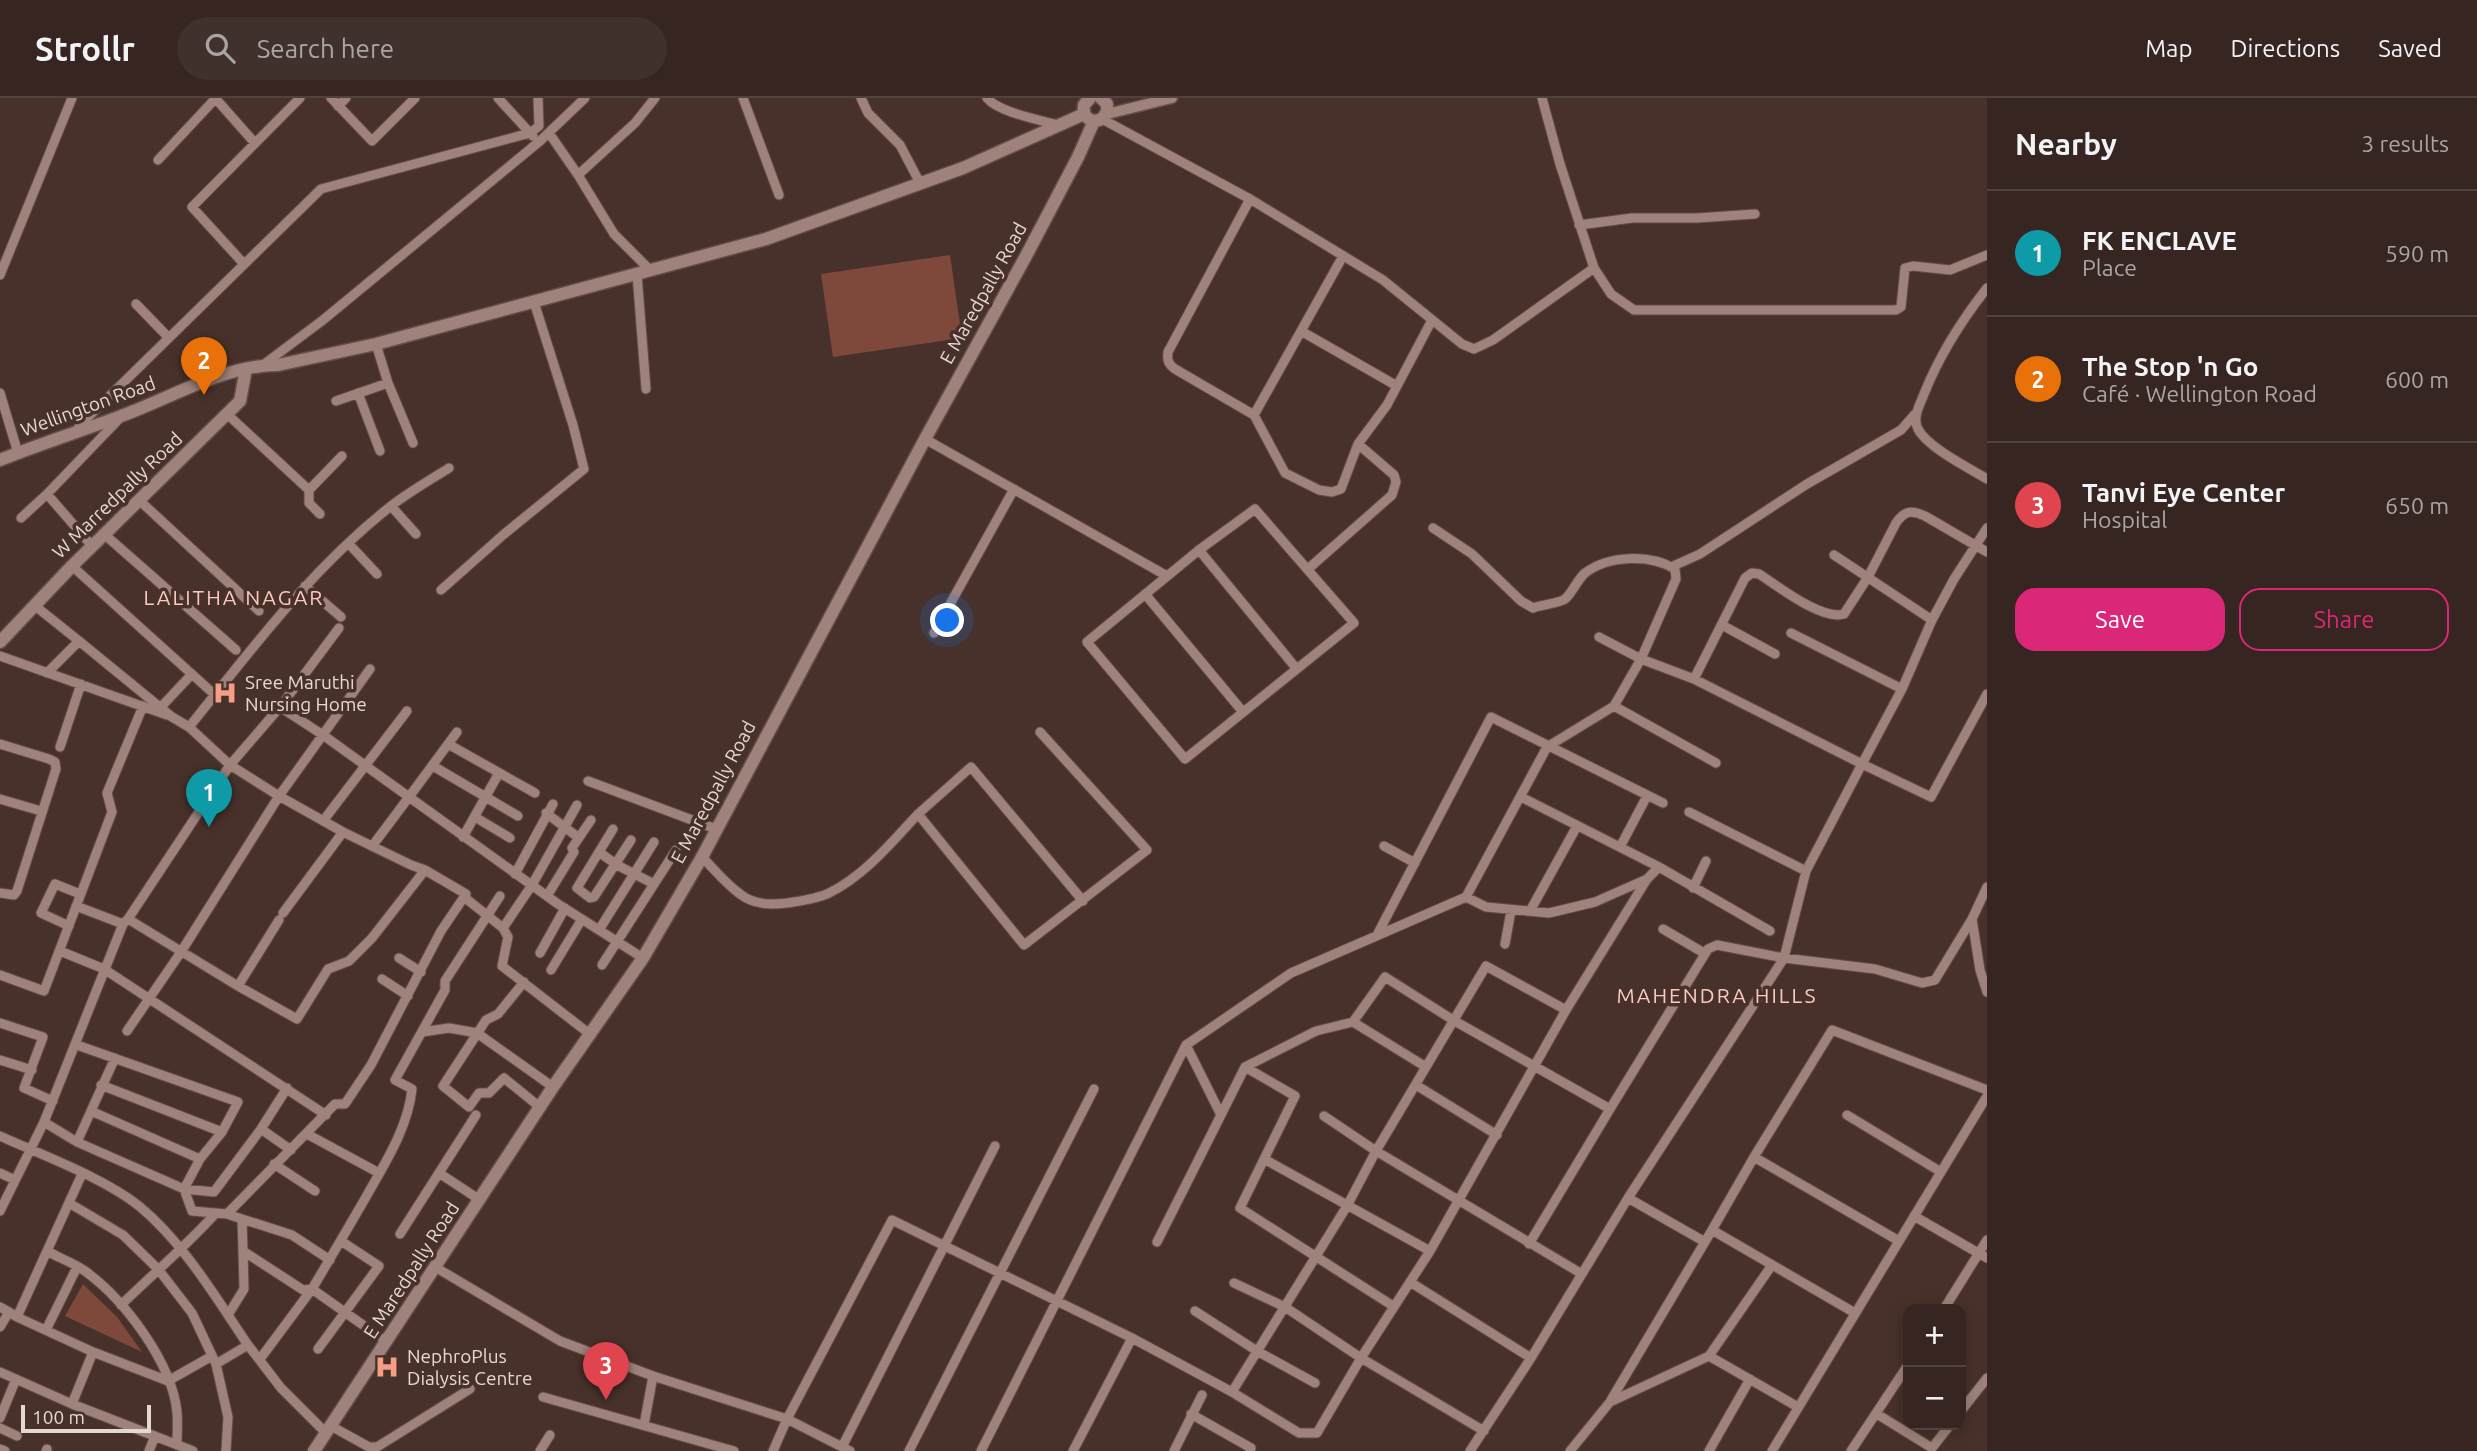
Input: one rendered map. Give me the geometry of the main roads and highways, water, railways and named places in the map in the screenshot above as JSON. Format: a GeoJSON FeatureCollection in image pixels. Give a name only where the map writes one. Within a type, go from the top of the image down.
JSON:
{"type":"FeatureCollection","features":[{"type":"Feature","properties":{"kind":"main road","name":"E Maredpally Road"},"geometry":{"type":"LineString","coordinates":[[314,1451],[553,1087],[643,958],[702,856],[1078,157],[1097,117],[1084,105],[1090,98]]}},
{"type":"Feature","properties":{"kind":"main road"},"geometry":{"type":"LineString","coordinates":[[1097,117],[1107,105],[1102,98]]}},
{"type":"Feature","properties":{"kind":"main road","name":"Wellington Road"},"geometry":{"type":"LineString","coordinates":[[0,460],[122,416],[220,376],[263,365],[278,365],[376,344],[766,239],[963,168],[1058,125],[1097,117]]}},
{"type":"Feature","properties":{"kind":"main road","name":"W Marredpally Road"},"geometry":{"type":"LineString","coordinates":[[0,642],[72,566],[240,401],[246,369]]}},
{"type":"Feature","properties":{"kind":"place","name":"The Stop 'n Go"},"geometry":{"type":"Point","coordinates":[204,395]}},
{"type":"Feature","properties":{"kind":"place","name":"Sree Maruthi Nursing Home"},"geometry":{"type":"Point","coordinates":[225,693]}},
{"type":"Feature","properties":{"kind":"place","name":"FK ENCLAVE"},"geometry":{"type":"Point","coordinates":[209,827]}},
{"type":"Feature","properties":{"kind":"place","name":"NephroPlus Dialysis Centre"},"geometry":{"type":"Point","coordinates":[387,1367]}},
{"type":"Feature","properties":{"kind":"place","name":"Tanvi Eye Center"},"geometry":{"type":"Point","coordinates":[606,1400]}},
{"type":"Feature","properties":{"kind":"district","name":"LALITHA NAGAR"},"geometry":{"type":"Point","coordinates":[234,598]}},
{"type":"Feature","properties":{"kind":"district","name":"MAHENDRA HILLS"},"geometry":{"type":"Point","coordinates":[1717,996]}}]}
